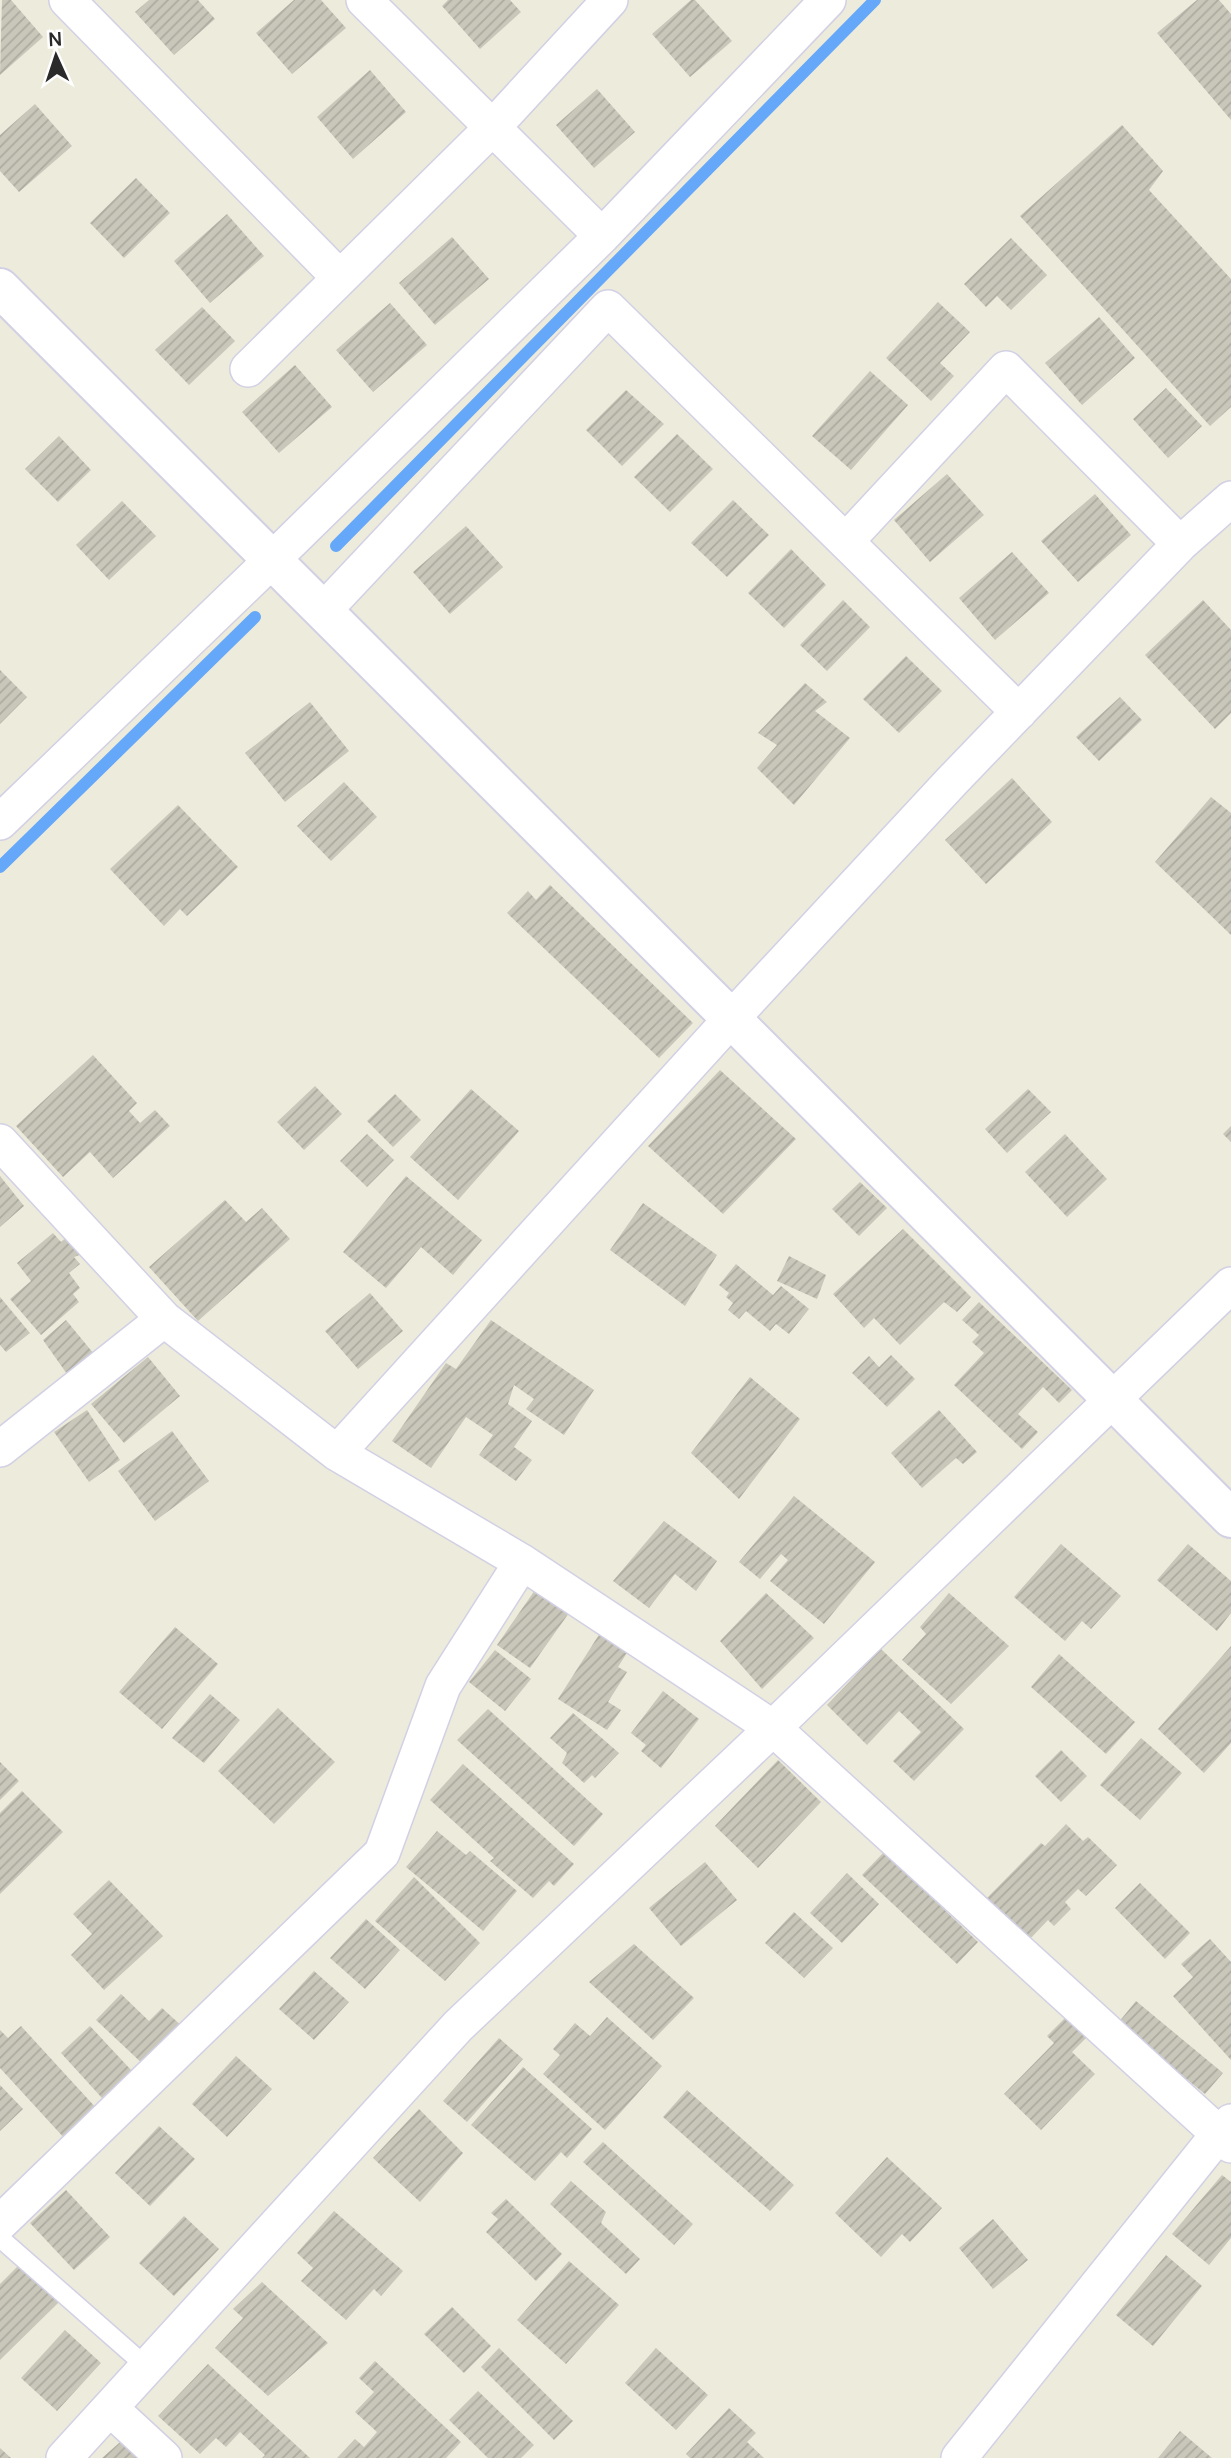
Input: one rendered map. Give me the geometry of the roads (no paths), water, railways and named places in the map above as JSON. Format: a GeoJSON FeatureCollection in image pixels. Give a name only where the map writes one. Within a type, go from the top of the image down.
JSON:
{"type":"FeatureCollection","features":[{"type":"Feature","properties":{"kind":"street"},"geometry":{"type":"LineString","coordinates":[[67,0],[340,278]]}},
{"type":"Feature","properties":{"kind":"street"},"geometry":{"type":"LineString","coordinates":[[364,0],[602,236]]}},
{"type":"Feature","properties":{"kind":"street"},"geometry":{"type":"LineString","coordinates":[[248,369],[492,128],[610,0]]}},
{"type":"Feature","properties":{"kind":"street"},"geometry":{"type":"LineString","coordinates":[[0,822],[602,236],[828,0]]}},
{"type":"Feature","properties":{"kind":"street"},"geometry":{"type":"LineString","coordinates":[[0,288],[1231,1518]]}},
{"type":"Feature","properties":{"kind":"street"},"geometry":{"type":"LineString","coordinates":[[324,610],[608,309],[1019,712]]}},
{"type":"Feature","properties":{"kind":"street"},"geometry":{"type":"LineString","coordinates":[[846,541],[1006,369],[1181,544]]}},
{"type":"Feature","properties":{"kind":"street"},"geometry":{"type":"LineString","coordinates":[[337,1453],[731,1019],[1019,712],[1181,544],[1231,499]]}},
{"type":"Feature","properties":{"kind":"street"},"geometry":{"type":"LineString","coordinates":[[0,1142],[164,1320],[337,1453],[522,1562],[773,1728],[1227,2134],[959,2458]]}},
{"type":"Feature","properties":{"kind":"street"},"geometry":{"type":"LineString","coordinates":[[64,2458],[458,2026],[773,1728],[1231,1285]]}},
{"type":"Feature","properties":{"kind":"street"},"geometry":{"type":"LineString","coordinates":[[0,1449],[164,1320]]}},
{"type":"Feature","properties":{"kind":"street"},"geometry":{"type":"LineString","coordinates":[[0,2223],[382,1853],[443,1686],[522,1562]]}},
{"type":"Feature","properties":{"kind":"street"},"geometry":{"type":"LineString","coordinates":[[111,2409],[164,2458]]}},
{"type":"Feature","properties":{"kind":"lane"},"geometry":{"type":"LineString","coordinates":[[0,2238],[148,2368]]}},
{"type":"Feature","properties":{"kind":"waterway"},"geometry":{"type":"LineString","coordinates":[[336,546],[875,0]]}},
{"type":"Feature","properties":{"kind":"waterway"},"geometry":{"type":"LineString","coordinates":[[0,867],[255,617]]}}]}
